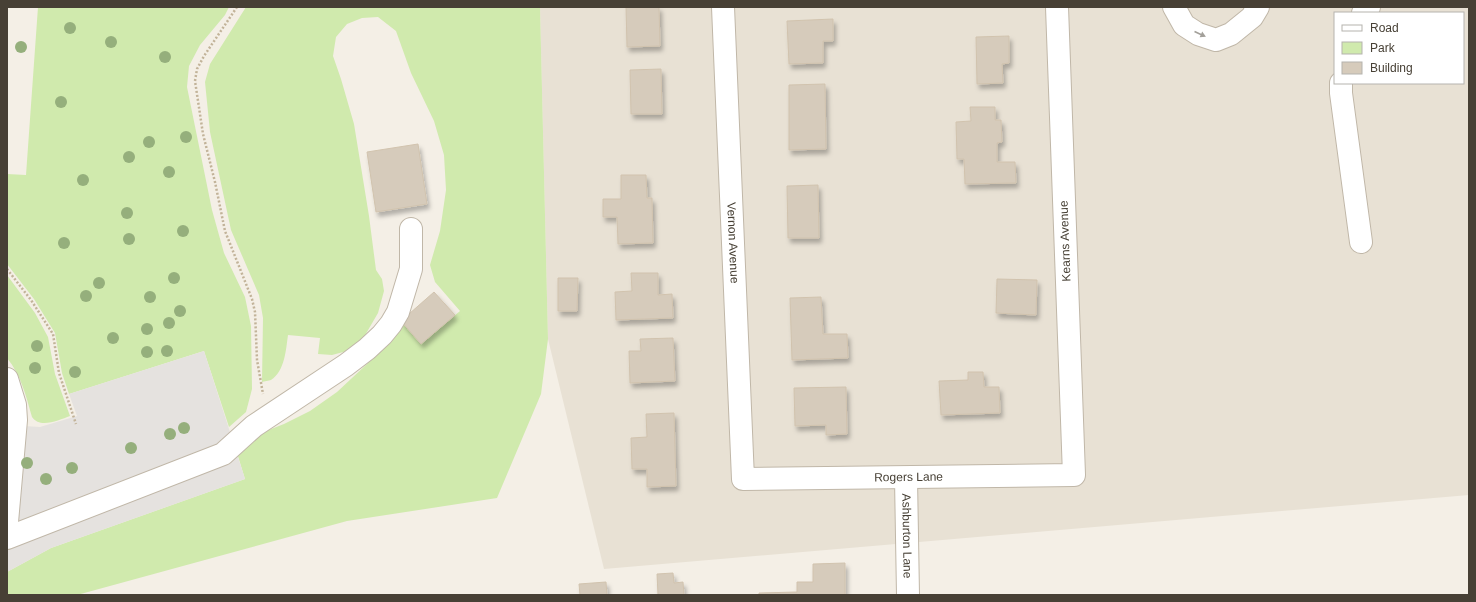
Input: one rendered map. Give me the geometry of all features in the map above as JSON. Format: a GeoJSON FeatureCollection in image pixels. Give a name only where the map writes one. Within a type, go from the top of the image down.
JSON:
{"type":"FeatureCollection","features":[{"type":"Feature","properties":{"kind":"street","name":"Vernon Avenue"},"geometry":{"type":"LineString","coordinates":[[723,7],[743,480]]}},
{"type":"Feature","properties":{"kind":"street","name":"Kearns Avenue"},"geometry":{"type":"LineString","coordinates":[[1057,7],[1074,475]]}},
{"type":"Feature","properties":{"kind":"street"},"geometry":{"type":"LineString","coordinates":[[1174,7],[1184,25],[1198,34],[1216,40],[1230,34],[1252,17],[1258,7]]}},
{"type":"Feature","properties":{"kind":"street"},"geometry":{"type":"LineString","coordinates":[[1341,84],[1361,242]]}},
{"type":"Feature","properties":{"kind":"street"},"geometry":{"type":"LineString","coordinates":[[7,538],[223,454],[254,426],[346,365],[367,349],[391,324],[403,299],[411,269],[411,229]]}},
{"type":"Feature","properties":{"kind":"street"},"geometry":{"type":"LineString","coordinates":[[7,379],[15,405],[16,420],[7,522]]}},
{"type":"Feature","properties":{"kind":"street","name":"Rogers Lane"},"geometry":{"type":"LineString","coordinates":[[743,480],[1074,475]]}},
{"type":"Feature","properties":{"kind":"street","name":"Ashburton Lane"},"geometry":{"type":"LineString","coordinates":[[906,478],[908,595]]}},
{"type":"Feature","properties":{"kind":"path"},"geometry":{"type":"LineString","coordinates":[[238,7],[204,56],[197,69],[195,81],[203,134],[225,231],[252,299],[255,312],[257,360],[268,416]]}},
{"type":"Feature","properties":{"kind":"path"},"geometry":{"type":"LineString","coordinates":[[7,269],[31,300],[53,334],[59,373],[76,424]]}},
{"type":"Feature","properties":{"kind":"shaded area"},"geometry":{"type":"Polygon","coordinates":[[[540,7],[1469,7],[1469,495],[604,569],[548,339],[540,7]]]}},
{"type":"Feature","properties":{"kind":"shaded area"},"geometry":{"type":"Polygon","coordinates":[[[204,351],[245,479],[51,548],[7,572],[7,425],[40,427],[77,416],[69,394],[204,351]]]}},
{"type":"Feature","properties":{"kind":"green space"},"geometry":{"type":"Polygon","coordinates":[[[38,7],[229,7],[225,15],[200,45],[189,66],[187,87],[212,210],[224,253],[245,297],[251,326],[252,389],[246,412],[229,427],[204,351],[69,394],[62,373],[55,333],[34,299],[7,264],[7,174],[26,175],[38,7]]]}},
{"type":"Feature","properties":{"kind":"green space"},"geometry":{"type":"Polygon","coordinates":[[[246,7],[540,7],[548,339],[541,394],[497,498],[347,521],[77,595],[7,595],[7,572],[51,548],[245,479],[237,453],[261,433],[284,424],[310,411],[337,392],[367,364],[401,321],[421,344],[460,311],[435,282],[430,265],[440,231],[446,190],[444,155],[434,121],[411,73],[396,31],[378,17],[362,18],[347,24],[336,37],[333,56],[354,124],[376,270],[382,279],[384,291],[378,313],[364,337],[347,351],[332,355],[318,354],[320,338],[288,335],[284,359],[279,371],[271,380],[262,382],[263,318],[259,295],[231,230],[210,132],[205,82],[210,64],[246,7]]]}},
{"type":"Feature","properties":{"kind":"green space"},"geometry":{"type":"Polygon","coordinates":[[[7,275],[35,313],[48,337],[55,374],[70,416],[45,423],[35,421],[32,417],[16,371],[7,358],[7,275]]]}},
{"type":"Feature","properties":{"kind":"building"},"geometry":{"type":"Polygon","coordinates":[[[626,7],[659,7],[660,46],[627,47],[626,7]]]}},
{"type":"Feature","properties":{"kind":"building"},"geometry":{"type":"Polygon","coordinates":[[[833,19],[833,41],[823,41],[823,63],[789,64],[787,21],[833,19]]]}},
{"type":"Feature","properties":{"kind":"building"},"geometry":{"type":"Polygon","coordinates":[[[1009,36],[1009,63],[1002,64],[1003,83],[977,84],[976,37],[1009,36]]]}},
{"type":"Feature","properties":{"kind":"building"},"geometry":{"type":"Polygon","coordinates":[[[661,69],[662,114],[631,114],[630,70],[661,69]]]}},
{"type":"Feature","properties":{"kind":"building"},"geometry":{"type":"Polygon","coordinates":[[[825,84],[826,149],[789,150],[789,85],[825,84]]]}},
{"type":"Feature","properties":{"kind":"building"},"geometry":{"type":"Polygon","coordinates":[[[970,107],[995,107],[995,120],[1001,120],[1002,142],[997,143],[997,162],[1015,162],[1016,183],[965,184],[964,159],[957,159],[956,122],[971,121],[970,107]]]}},
{"type":"Feature","properties":{"kind":"building"},"geometry":{"type":"Polygon","coordinates":[[[418,144],[427,204],[376,212],[367,152],[418,144]]]}},
{"type":"Feature","properties":{"kind":"building"},"geometry":{"type":"Polygon","coordinates":[[[621,175],[646,175],[647,198],[652,198],[653,243],[618,244],[617,217],[603,217],[603,199],[621,199],[621,175]]]}},
{"type":"Feature","properties":{"kind":"building"},"geometry":{"type":"Polygon","coordinates":[[[818,185],[819,238],[788,238],[787,186],[818,185]]]}},
{"type":"Feature","properties":{"kind":"building"},"geometry":{"type":"Polygon","coordinates":[[[631,273],[658,273],[658,295],[672,294],[673,318],[616,320],[615,292],[632,291],[631,273]]]}},
{"type":"Feature","properties":{"kind":"building"},"geometry":{"type":"Polygon","coordinates":[[[558,278],[578,278],[577,311],[558,311],[558,278]]]}},
{"type":"Feature","properties":{"kind":"building"},"geometry":{"type":"Polygon","coordinates":[[[997,279],[1037,280],[1036,315],[996,313],[997,279]]]}},
{"type":"Feature","properties":{"kind":"building"},"geometry":{"type":"Polygon","coordinates":[[[434,292],[455,315],[421,344],[401,321],[434,292]]]}},
{"type":"Feature","properties":{"kind":"building"},"geometry":{"type":"Polygon","coordinates":[[[821,297],[823,334],[847,334],[848,358],[792,360],[790,298],[821,297]]]}},
{"type":"Feature","properties":{"kind":"building"},"geometry":{"type":"Polygon","coordinates":[[[673,338],[675,381],[630,383],[629,351],[641,351],[640,339],[673,338]]]}},
{"type":"Feature","properties":{"kind":"building"},"geometry":{"type":"Polygon","coordinates":[[[968,372],[983,372],[984,387],[999,387],[1000,413],[941,415],[939,381],[968,380],[968,372]]]}},
{"type":"Feature","properties":{"kind":"building"},"geometry":{"type":"Polygon","coordinates":[[[846,387],[847,434],[826,435],[826,425],[795,426],[794,388],[846,387]]]}},
{"type":"Feature","properties":{"kind":"building"},"geometry":{"type":"Polygon","coordinates":[[[674,413],[676,486],[647,487],[647,469],[632,469],[631,438],[647,437],[646,414],[674,413]]]}},
{"type":"Feature","properties":{"kind":"building"},"geometry":{"type":"Polygon","coordinates":[[[845,563],[845,595],[759,595],[759,593],[797,592],[797,582],[813,582],[813,564],[845,563]]]}},
{"type":"Feature","properties":{"kind":"building"},"geometry":{"type":"Polygon","coordinates":[[[673,573],[674,583],[683,582],[684,595],[658,595],[657,574],[673,573]]]}},
{"type":"Feature","properties":{"kind":"building"},"geometry":{"type":"Polygon","coordinates":[[[606,582],[607,595],[580,595],[579,584],[606,582]]]}}]}
